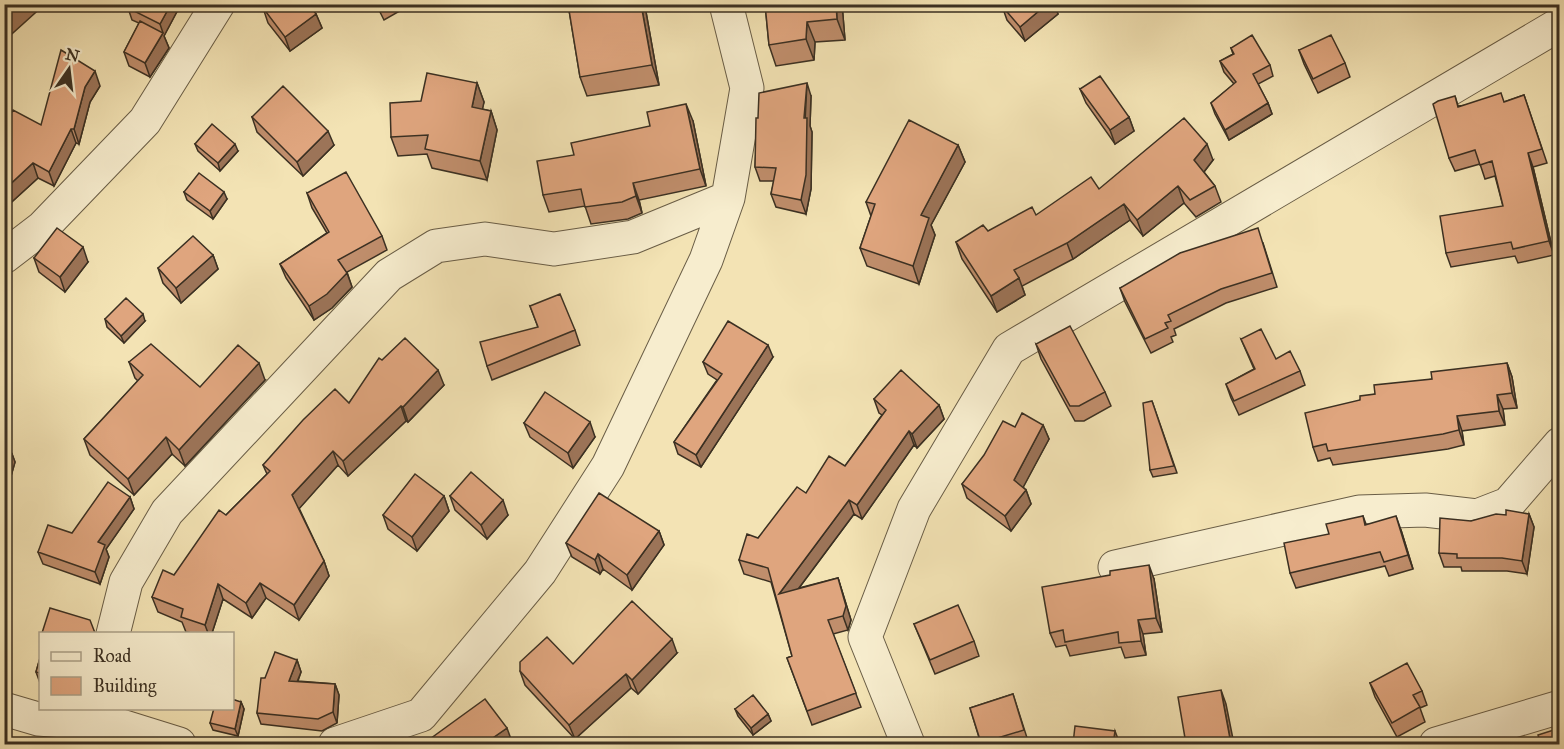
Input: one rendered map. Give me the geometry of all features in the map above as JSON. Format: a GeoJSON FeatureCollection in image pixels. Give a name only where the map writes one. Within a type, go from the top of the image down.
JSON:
{"type":"FeatureCollection","features":[{"type":"Feature","properties":{"kind":"street"},"geometry":{"type":"LineString","coordinates":[[4,257],[43,227],[145,122],[218,4]]}},
{"type":"Feature","properties":{"kind":"street"},"geometry":{"type":"LineString","coordinates":[[335,744],[421,715],[540,572],[608,466],[706,260],[728,198],[747,88],[726,4]]}},
{"type":"Feature","properties":{"kind":"street"},"geometry":{"type":"LineString","coordinates":[[908,744],[865,638],[914,508],[1009,349],[1560,24]]}},
{"type":"Feature","properties":{"kind":"street"},"geometry":{"type":"LineString","coordinates":[[113,632],[126,582],[167,512],[389,275],[436,246],[486,239],[554,249],[633,237],[728,198]]}},
{"type":"Feature","properties":{"kind":"street"},"geometry":{"type":"LineString","coordinates":[[1115,567],[1359,512],[1425,510],[1477,516],[1508,504],[1560,444]]}},
{"type":"Feature","properties":{"kind":"street"},"geometry":{"type":"LineString","coordinates":[[1436,744],[1560,707]]}},
{"type":"Feature","properties":{"kind":"street"},"geometry":{"type":"LineString","coordinates":[[4,708],[38,719],[117,717],[179,744]]}},
{"type":"Feature","properties":{"kind":"building"},"geometry":{"type":"Polygon","coordinates":[[[4,4],[20,4],[4,19],[4,4]]]}},
{"type":"Feature","properties":{"kind":"building"},"geometry":{"type":"Polygon","coordinates":[[[130,4],[171,4],[160,24],[128,8],[130,4]]]}},
{"type":"Feature","properties":{"kind":"building"},"geometry":{"type":"Polygon","coordinates":[[[268,4],[309,4],[316,14],[285,37],[263,8],[268,4]]]}},
{"type":"Feature","properties":{"kind":"building"},"geometry":{"type":"Polygon","coordinates":[[[568,4],[641,4],[652,65],[580,77],[568,4]]]}},
{"type":"Feature","properties":{"kind":"building"},"geometry":{"type":"Polygon","coordinates":[[[765,4],[836,4],[837,19],[807,22],[806,39],[769,45],[765,4]]]}},
{"type":"Feature","properties":{"kind":"building"},"geometry":{"type":"Polygon","coordinates":[[[1004,4],[1047,4],[1020,27],[1002,6],[1004,4]]]}},
{"type":"Feature","properties":{"kind":"building"},"geometry":{"type":"Polygon","coordinates":[[[140,21],[163,33],[145,63],[124,52],[140,21]]]}},
{"type":"Feature","properties":{"kind":"building"},"geometry":{"type":"Polygon","coordinates":[[[1252,35],[1270,65],[1253,74],[1268,103],[1225,130],[1211,103],[1236,82],[1220,61],[1234,54],[1231,48],[1252,35]]]}},
{"type":"Feature","properties":{"kind":"building"},"geometry":{"type":"Polygon","coordinates":[[[1331,35],[1345,63],[1313,79],[1299,50],[1331,35]]]}},
{"type":"Feature","properties":{"kind":"building"},"geometry":{"type":"Polygon","coordinates":[[[61,50],[95,71],[85,87],[74,129],[71,129],[49,172],[33,163],[4,190],[4,126],[13,110],[41,125],[61,50]]]}},
{"type":"Feature","properties":{"kind":"building"},"geometry":{"type":"Polygon","coordinates":[[[427,73],[477,83],[472,107],[491,111],[480,161],[425,149],[428,135],[391,137],[390,103],[421,101],[427,73]]]}},
{"type":"Feature","properties":{"kind":"building"},"geometry":{"type":"Polygon","coordinates":[[[1100,76],[1129,117],[1110,130],[1080,89],[1100,76]]]}},
{"type":"Feature","properties":{"kind":"building"},"geometry":{"type":"Polygon","coordinates":[[[807,83],[804,118],[807,118],[806,175],[801,200],[771,194],[776,168],[755,167],[756,118],[758,118],[759,93],[807,83]]]}},
{"type":"Feature","properties":{"kind":"building"},"geometry":{"type":"Polygon","coordinates":[[[283,86],[328,131],[297,162],[252,117],[283,86]]]}},
{"type":"Feature","properties":{"kind":"building"},"geometry":{"type":"Polygon","coordinates":[[[1501,93],[1504,102],[1524,95],[1542,149],[1528,153],[1549,241],[1513,249],[1511,242],[1446,253],[1440,216],[1503,206],[1492,161],[1480,165],[1475,150],[1449,158],[1433,104],[1455,96],[1458,107],[1501,93]]]}},
{"type":"Feature","properties":{"kind":"building"},"geometry":{"type":"Polygon","coordinates":[[[686,104],[700,169],[633,183],[636,196],[622,202],[585,207],[581,189],[543,195],[537,161],[574,155],[571,143],[650,126],[647,112],[686,104]]]}},
{"type":"Feature","properties":{"kind":"building"},"geometry":{"type":"Polygon","coordinates":[[[1184,118],[1207,144],[1194,160],[1215,186],[1190,200],[1178,186],[1137,220],[1124,204],[1067,243],[1014,270],[1019,278],[991,296],[956,242],[983,225],[988,231],[1032,207],[1036,215],[1091,177],[1099,189],[1184,118]]]}},
{"type":"Feature","properties":{"kind":"building"},"geometry":{"type":"Polygon","coordinates":[[[909,120],[958,145],[921,215],[929,218],[913,266],[860,248],[875,204],[866,202],[909,120]]]}},
{"type":"Feature","properties":{"kind":"building"},"geometry":{"type":"Polygon","coordinates":[[[212,124],[235,144],[218,163],[195,144],[212,124]]]}},
{"type":"Feature","properties":{"kind":"building"},"geometry":{"type":"Polygon","coordinates":[[[346,172],[382,236],[338,260],[347,273],[327,294],[309,306],[280,264],[329,232],[307,193],[346,172]]]}},
{"type":"Feature","properties":{"kind":"building"},"geometry":{"type":"Polygon","coordinates":[[[199,173],[224,192],[210,211],[184,192],[199,173]]]}},
{"type":"Feature","properties":{"kind":"building"},"geometry":{"type":"Polygon","coordinates":[[[57,228],[83,247],[60,277],[34,258],[57,228]]]}},
{"type":"Feature","properties":{"kind":"building"},"geometry":{"type":"Polygon","coordinates":[[[1258,228],[1272,273],[1221,289],[1168,315],[1171,321],[1165,323],[1168,328],[1145,339],[1120,288],[1180,253],[1258,228]]]}},
{"type":"Feature","properties":{"kind":"building"},"geometry":{"type":"Polygon","coordinates":[[[193,236],[213,255],[176,288],[158,268],[193,236]]]}},
{"type":"Feature","properties":{"kind":"building"},"geometry":{"type":"Polygon","coordinates":[[[560,294],[575,330],[487,366],[480,342],[538,327],[530,306],[560,294]]]}},
{"type":"Feature","properties":{"kind":"building"},"geometry":{"type":"Polygon","coordinates":[[[126,298],[143,314],[121,336],[105,319],[126,298]]]}},
{"type":"Feature","properties":{"kind":"building"},"geometry":{"type":"Polygon","coordinates":[[[728,321],[768,345],[696,455],[674,442],[722,374],[703,362],[728,321]]]}},
{"type":"Feature","properties":{"kind":"building"},"geometry":{"type":"Polygon","coordinates":[[[1070,326],[1105,392],[1079,406],[1070,406],[1036,344],[1070,326]]]}},
{"type":"Feature","properties":{"kind":"building"},"geometry":{"type":"Polygon","coordinates":[[[1261,329],[1276,359],[1290,351],[1300,371],[1234,401],[1226,384],[1255,369],[1241,339],[1261,329]]]}},
{"type":"Feature","properties":{"kind":"building"},"geometry":{"type":"Polygon","coordinates":[[[405,338],[438,370],[403,407],[401,406],[343,461],[333,451],[292,495],[324,561],[294,605],[260,583],[246,603],[218,584],[205,625],[181,617],[183,609],[152,597],[163,570],[174,575],[219,510],[226,515],[270,471],[263,465],[303,420],[335,389],[349,403],[379,358],[382,360],[405,338]]]}},
{"type":"Feature","properties":{"kind":"building"},"geometry":{"type":"Polygon","coordinates":[[[151,344],[200,387],[238,345],[259,363],[179,450],[166,437],[128,479],[84,439],[143,375],[129,362],[151,344]]]}},
{"type":"Feature","properties":{"kind":"building"},"geometry":{"type":"Polygon","coordinates":[[[1507,363],[1512,393],[1497,395],[1499,411],[1457,416],[1459,430],[1328,451],[1326,444],[1313,447],[1305,413],[1360,400],[1360,396],[1375,394],[1374,385],[1432,379],[1431,372],[1507,363]]]}},
{"type":"Feature","properties":{"kind":"building"},"geometry":{"type":"Polygon","coordinates":[[[901,370],[939,405],[912,434],[909,431],[857,505],[849,500],[779,594],[838,578],[846,606],[843,616],[828,620],[856,693],[807,711],[787,658],[792,656],[768,568],[739,560],[747,534],[758,538],[797,487],[806,493],[829,456],[845,466],[886,410],[874,399],[901,370]]]}},
{"type":"Feature","properties":{"kind":"building"},"geometry":{"type":"Polygon","coordinates":[[[545,392],[590,422],[568,453],[524,423],[545,392]]]}},
{"type":"Feature","properties":{"kind":"building"},"geometry":{"type":"Polygon","coordinates":[[[1152,401],[1174,466],[1150,470],[1143,403],[1152,401]]]}},
{"type":"Feature","properties":{"kind":"building"},"geometry":{"type":"Polygon","coordinates":[[[1022,413],[1043,425],[1014,480],[1026,490],[1005,516],[962,484],[984,455],[1003,421],[1015,427],[1022,413]]]}},
{"type":"Feature","properties":{"kind":"building"},"geometry":{"type":"Polygon","coordinates":[[[4,452],[12,454],[7,475],[4,475],[4,452]]]}},
{"type":"Feature","properties":{"kind":"building"},"geometry":{"type":"Polygon","coordinates":[[[471,472],[503,500],[481,525],[450,496],[471,472]]]}},
{"type":"Feature","properties":{"kind":"building"},"geometry":{"type":"Polygon","coordinates":[[[415,474],[444,496],[412,537],[383,515],[415,474]]]}},
{"type":"Feature","properties":{"kind":"building"},"geometry":{"type":"Polygon","coordinates":[[[108,482],[130,497],[98,542],[105,545],[95,572],[38,552],[48,525],[72,533],[108,482]]]}},
{"type":"Feature","properties":{"kind":"building"},"geometry":{"type":"Polygon","coordinates":[[[599,493],[659,531],[627,575],[598,554],[595,560],[566,543],[599,493]]]}},
{"type":"Feature","properties":{"kind":"building"},"geometry":{"type":"Polygon","coordinates":[[[1506,510],[1529,514],[1522,561],[1502,558],[1457,558],[1457,554],[1439,553],[1440,518],[1471,521],[1496,514],[1506,515],[1506,510]]]}},
{"type":"Feature","properties":{"kind":"building"},"geometry":{"type":"Polygon","coordinates":[[[1363,516],[1365,525],[1396,516],[1408,555],[1384,562],[1380,552],[1290,573],[1284,543],[1329,534],[1326,524],[1363,516]]]}},
{"type":"Feature","properties":{"kind":"building"},"geometry":{"type":"Polygon","coordinates":[[[1149,565],[1156,618],[1138,620],[1141,641],[1119,643],[1118,632],[1065,642],[1063,630],[1050,633],[1042,587],[1110,575],[1110,571],[1149,565]]]}},
{"type":"Feature","properties":{"kind":"building"},"geometry":{"type":"Polygon","coordinates":[[[632,601],[672,639],[632,680],[626,674],[569,725],[520,671],[520,662],[547,637],[573,664],[632,601]]]}},
{"type":"Feature","properties":{"kind":"building"},"geometry":{"type":"Polygon","coordinates":[[[958,605],[974,641],[930,660],[914,624],[958,605]]]}},
{"type":"Feature","properties":{"kind":"building"},"geometry":{"type":"Polygon","coordinates":[[[50,608],[90,620],[95,632],[42,632],[50,608]]]}},
{"type":"Feature","properties":{"kind":"building"},"geometry":{"type":"Polygon","coordinates":[[[275,652],[297,660],[289,681],[335,684],[333,712],[318,719],[257,713],[261,678],[265,678],[275,652]]]}},
{"type":"Feature","properties":{"kind":"building"},"geometry":{"type":"Polygon","coordinates":[[[1407,663],[1422,691],[1413,695],[1420,707],[1392,723],[1370,683],[1407,663]]]}},
{"type":"Feature","properties":{"kind":"building"},"geometry":{"type":"Polygon","coordinates":[[[1221,690],[1231,744],[1186,744],[1178,697],[1221,690]]]}},
{"type":"Feature","properties":{"kind":"building"},"geometry":{"type":"Polygon","coordinates":[[[1013,694],[1024,730],[981,743],[970,708],[1013,694]]]}},
{"type":"Feature","properties":{"kind":"building"},"geometry":{"type":"Polygon","coordinates":[[[753,695],[768,714],[751,728],[735,709],[753,695]]]}},
{"type":"Feature","properties":{"kind":"building"},"geometry":{"type":"Polygon","coordinates":[[[485,699],[507,728],[484,744],[423,744],[485,699]]]}},
{"type":"Feature","properties":{"kind":"building"},"geometry":{"type":"Polygon","coordinates":[[[234,700],[241,702],[235,729],[210,723],[213,710],[234,710],[234,700]]]}},
{"type":"Feature","properties":{"kind":"building"},"geometry":{"type":"Polygon","coordinates":[[[1075,726],[1115,731],[1113,744],[1073,744],[1075,726]]]}},
{"type":"Feature","properties":{"kind":"building"},"geometry":{"type":"Polygon","coordinates":[[[1560,728],[1560,744],[1541,744],[1538,735],[1560,728]]]}},
{"type":"Feature","properties":{"kind":"building"},"geometry":{"type":"Polygon","coordinates":[[[124,738],[146,744],[122,744],[124,738]]]}}]}
